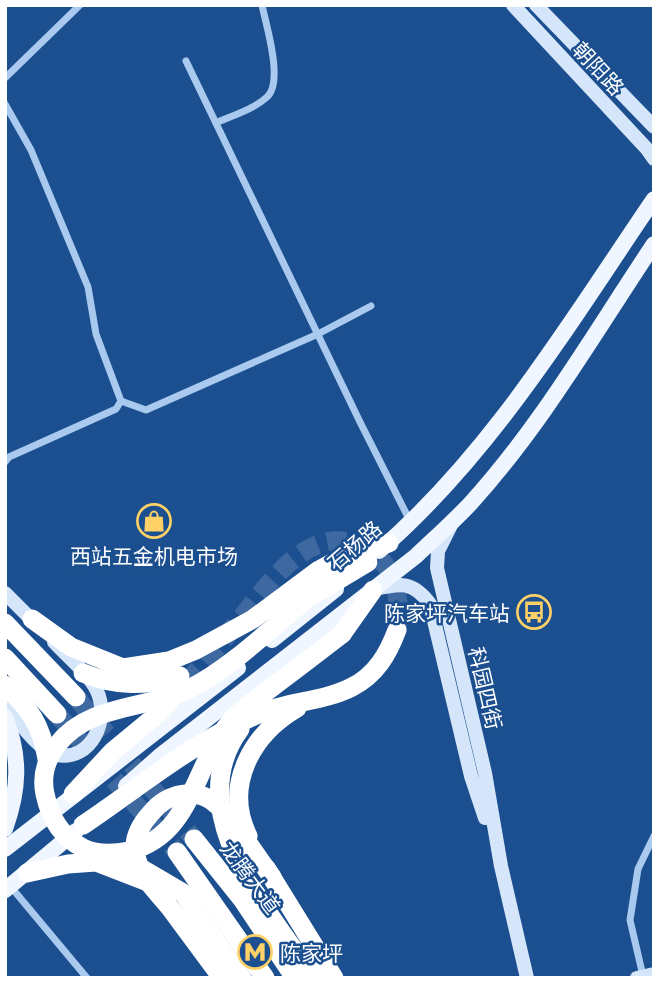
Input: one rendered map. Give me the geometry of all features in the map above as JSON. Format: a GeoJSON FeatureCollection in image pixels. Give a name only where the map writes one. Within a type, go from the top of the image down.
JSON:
{"type":"FeatureCollection","features":[{"type":"Feature","properties":{"kind":"highway"},"geometry":{"type":"LineString","coordinates":[[32,619],[71,647],[123,668],[169,661],[196,650],[253,619],[319,570],[341,558],[389,543]]}},
{"type":"Feature","properties":{"kind":"highway"},"geometry":{"type":"LineString","coordinates":[[47,759],[76,726],[94,717],[192,687],[224,666],[308,597],[368,562]]}},
{"type":"Feature","properties":{"kind":"highway"},"geometry":{"type":"LineString","coordinates":[[92,852],[117,854],[145,847],[167,831],[178,818],[204,764],[230,722],[342,634],[373,590]]}},
{"type":"Feature","properties":{"kind":"highway"},"geometry":{"type":"LineString","coordinates":[[5,623],[76,697]]}},
{"type":"Feature","properties":{"kind":"highway"},"geometry":{"type":"LineString","coordinates":[[83,825],[202,742],[260,713],[352,687],[370,675],[387,655],[397,630]]}},
{"type":"Feature","properties":{"kind":"highway"},"geometry":{"type":"LineString","coordinates":[[5,658],[57,714]]}},
{"type":"Feature","properties":{"kind":"highway"},"geometry":{"type":"LineString","coordinates":[[73,794],[114,751],[159,713],[183,680],[138,685],[103,681],[83,673]]}},
{"type":"Feature","properties":{"kind":"highway"},"geometry":{"type":"LineString","coordinates":[[281,681],[256,708],[226,752],[220,790],[223,821],[233,853],[253,889],[314,978]]}},
{"type":"Feature","properties":{"kind":"highway"},"geometry":{"type":"LineString","coordinates":[[5,685],[29,708],[44,740],[47,759],[43,783],[54,822],[70,841],[92,852],[138,866],[183,893],[242,978]]}},
{"type":"Feature","properties":{"kind":"highway"},"geometry":{"type":"LineString","coordinates":[[310,701],[275,722],[259,739],[250,753],[240,780],[239,810],[242,822],[272,877],[334,978]]}},
{"type":"Feature","properties":{"kind":"highway"},"geometry":{"type":"LineString","coordinates":[[222,978],[168,905],[145,881],[134,844],[143,822],[163,800],[172,796],[204,796],[217,804],[272,877]]}},
{"type":"Feature","properties":{"kind":"highway","name":"龙腾大道"},"geometry":{"type":"LineString","coordinates":[[194,839],[242,899],[295,978]]}},
{"type":"Feature","properties":{"kind":"highway"},"geometry":{"type":"LineString","coordinates":[[177,852],[265,978]]}},
{"type":"Feature","properties":{"kind":"highway"},"geometry":{"type":"LineString","coordinates":[[27,873],[68,864],[96,862],[145,881]]}},
{"type":"Feature","properties":{"kind":"main road","name":"石杨路"},"geometry":{"type":"LineString","coordinates":[[5,849],[73,794],[137,748],[368,562],[411,523],[467,464],[508,414],[654,199]]}},
{"type":"Feature","properties":{"kind":"main road"},"geometry":{"type":"LineString","coordinates":[[8,888],[161,755],[416,556],[452,523],[487,485],[538,418],[654,244]]}},
{"type":"Feature","properties":{"kind":"main road"},"geometry":{"type":"LineString","coordinates":[[5,717],[13,737],[18,778],[5,830]]}},
{"type":"Feature","properties":{"kind":"street"},"geometry":{"type":"LineString","coordinates":[[5,78],[80,5]]}},
{"type":"Feature","properties":{"kind":"street"},"geometry":{"type":"LineString","coordinates":[[218,122],[257,104],[274,89],[274,67],[262,5]]}},
{"type":"Feature","properties":{"kind":"street","name":"朝阳路"},"geometry":{"type":"LineString","coordinates":[[513,5],[654,159]]}},
{"type":"Feature","properties":{"kind":"street","name":"朝阳路"},"geometry":{"type":"LineString","coordinates":[[536,5],[654,127]]}},
{"type":"Feature","properties":{"kind":"street"},"geometry":{"type":"LineString","coordinates":[[186,61],[411,523]]}},
{"type":"Feature","properties":{"kind":"street"},"geometry":{"type":"LineString","coordinates":[[613,114],[620,117],[626,114],[630,108],[628,101]]}},
{"type":"Feature","properties":{"kind":"street"},"geometry":{"type":"LineString","coordinates":[[5,104],[30,150],[88,286],[96,334],[121,401],[146,410],[318,334],[372,306]]}},
{"type":"Feature","properties":{"kind":"street"},"geometry":{"type":"LineString","coordinates":[[5,463],[9,457],[116,408],[121,401]]}},
{"type":"Feature","properties":{"kind":"street","name":"科园四街"},"geometry":{"type":"LineString","coordinates":[[452,523],[438,551],[437,568],[485,773],[501,866],[527,978]]}},
{"type":"Feature","properties":{"kind":"street","name":"科园四街"},"geometry":{"type":"LineString","coordinates":[[373,590],[399,584],[409,586],[418,590],[429,604],[471,776],[501,866]]}},
{"type":"Feature","properties":{"kind":"street"},"geometry":{"type":"LineString","coordinates":[[5,593],[96,689],[100,700],[101,724],[96,737],[88,746],[76,752],[56,755],[45,749],[5,706]]}},
{"type":"Feature","properties":{"kind":"street"},"geometry":{"type":"LineString","coordinates":[[645,976],[630,920],[638,869],[654,836]]}},
{"type":"Feature","properties":{"kind":"street"},"geometry":{"type":"LineString","coordinates":[[8,888],[87,978]]}},
{"type":"Feature","properties":{"kind":"tunnel"},"geometry":{"type":"LineString","coordinates":[[185,683],[281,570],[314,546],[333,541],[352,543],[373,553],[387,568],[396,588],[397,630]]}},
{"type":"Feature","properties":{"kind":"tunnel"},"geometry":{"type":"LineString","coordinates":[[76,697],[194,839]]}},
{"type":"Feature","properties":{"kind":"tunnel"},"geometry":{"type":"LineString","coordinates":[[57,714],[177,852]]}},
{"type":"Feature","properties":{"kind":"place","name":"西站五金机电市场"},"geometry":{"type":"Point","coordinates":[154,521]}},
{"type":"Feature","properties":{"kind":"place","name":"陈家坪汽车站"},"geometry":{"type":"Point","coordinates":[534,612]}},
{"type":"Feature","properties":{"kind":"place","name":"陈家坪"},"geometry":{"type":"Point","coordinates":[255,952]}}]}
